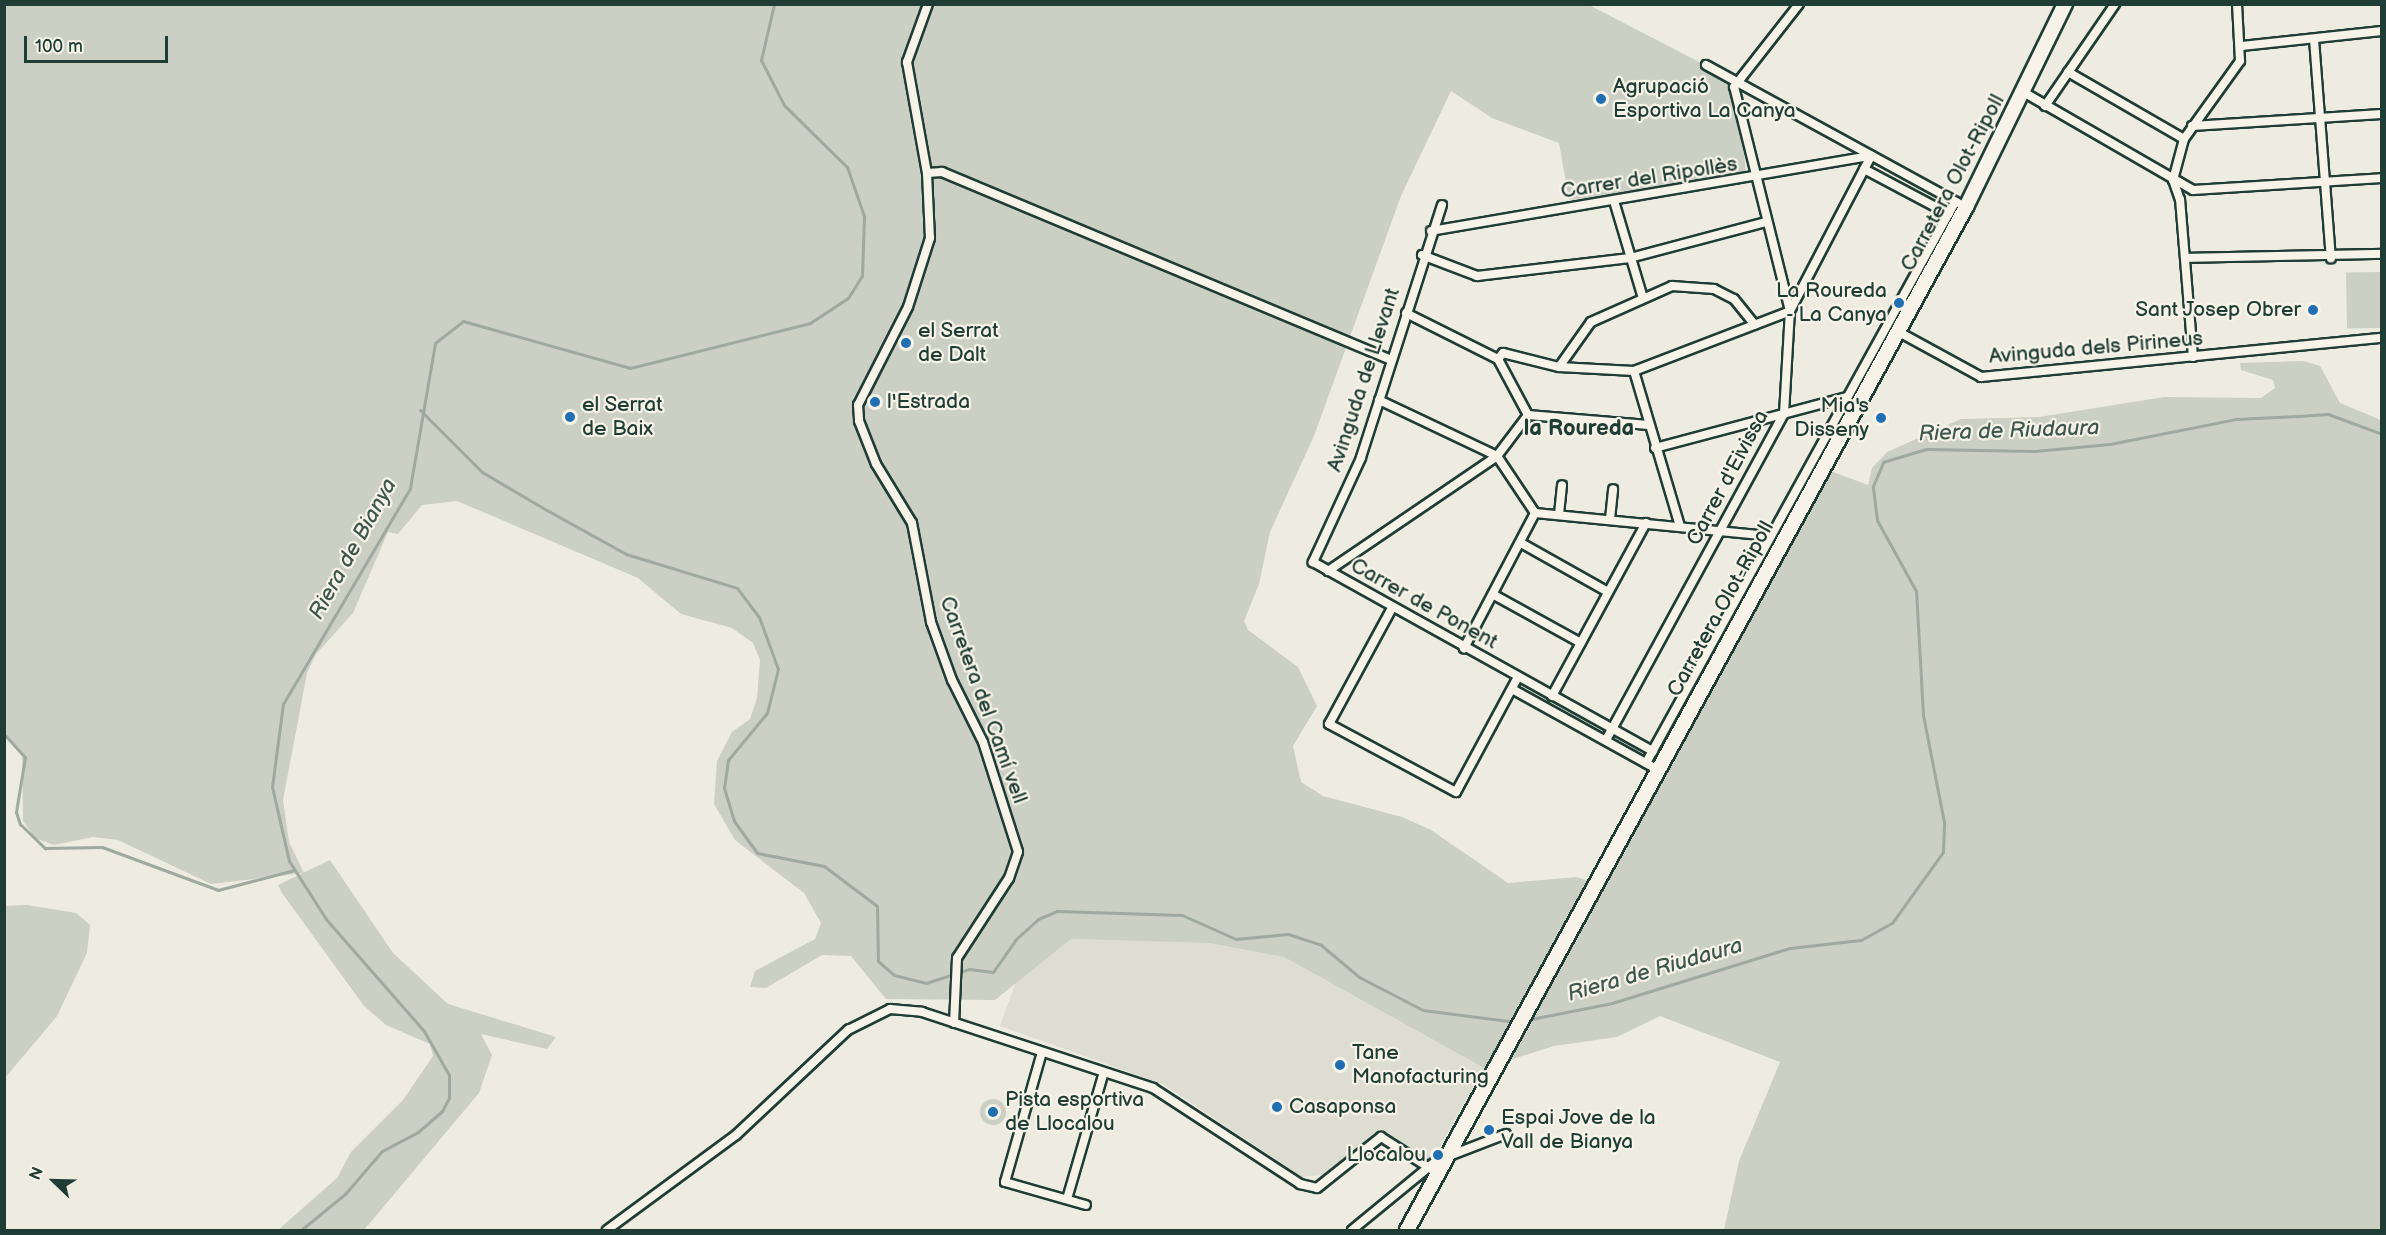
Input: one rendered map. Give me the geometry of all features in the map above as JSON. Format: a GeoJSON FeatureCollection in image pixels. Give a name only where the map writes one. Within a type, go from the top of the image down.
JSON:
{"type":"FeatureCollection","features":[{"type":"Feature","properties":{"kind":"main road","name":"Carretera Olot-Ripoll"},"geometry":{"type":"LineString","coordinates":[[1407,1230],[1433,1171],[1448,1157],[1541,987],[1652,766],[1897,331],[1961,204],[2025,93],[2065,4]]}},
{"type":"Feature","properties":{"kind":"street","name":"Carretera del Camí vell"},"geometry":{"type":"LineString","coordinates":[[928,4],[907,62],[927,173],[930,238],[922,274],[858,405],[859,421],[876,464],[912,523],[932,622],[952,680],[983,742],[1018,852],[1009,878],[957,958],[954,1023]]}},
{"type":"Feature","properties":{"kind":"street"},"geometry":{"type":"LineString","coordinates":[[1736,81],[1799,4]]}},
{"type":"Feature","properties":{"kind":"street"},"geometry":{"type":"LineString","coordinates":[[2045,106],[2115,4]]}},
{"type":"Feature","properties":{"kind":"street"},"geometry":{"type":"LineString","coordinates":[[2193,357],[2181,200],[2173,180],[2184,139],[2240,61],[2237,4]]}},
{"type":"Feature","properties":{"kind":"street"},"geometry":{"type":"LineString","coordinates":[[2241,46],[2382,31]]}},
{"type":"Feature","properties":{"kind":"street"},"geometry":{"type":"LineString","coordinates":[[2314,39],[2323,117],[2331,258]]}},
{"type":"Feature","properties":{"kind":"street"},"geometry":{"type":"LineString","coordinates":[[1512,689],[1652,766],[1653,751],[1847,397],[1949,214],[1961,204],[1706,64]]}},
{"type":"Feature","properties":{"kind":"street"},"geometry":{"type":"LineString","coordinates":[[2068,72],[2184,139]]}},
{"type":"Feature","properties":{"kind":"street"},"geometry":{"type":"LineString","coordinates":[[1498,359],[1510,353],[1558,367],[1634,371],[1790,311],[1755,179],[1736,81]]}},
{"type":"Feature","properties":{"kind":"street"},"geometry":{"type":"LineString","coordinates":[[2025,93],[2193,190],[2327,184],[2382,178]]}},
{"type":"Feature","properties":{"kind":"street"},"geometry":{"type":"LineString","coordinates":[[2192,126],[2382,114]]}},
{"type":"Feature","properties":{"kind":"street","name":"Carrer d'Eivissa"},"geometry":{"type":"LineString","coordinates":[[1606,740],[1723,530],[1784,414],[1790,311],[1871,156]]}},
{"type":"Feature","properties":{"kind":"street","name":"Carrer del Ripollès"},"geometry":{"type":"LineString","coordinates":[[1431,231],[1755,179],[1871,156]]}},
{"type":"Feature","properties":{"kind":"street"},"geometry":{"type":"LineString","coordinates":[[1864,169],[1949,214]]}},
{"type":"Feature","properties":{"kind":"street"},"geometry":{"type":"LineString","coordinates":[[927,173],[942,172],[1390,359]]}},
{"type":"Feature","properties":{"kind":"street"},"geometry":{"type":"LineString","coordinates":[[1614,201],[1642,295]]}},
{"type":"Feature","properties":{"kind":"street","name":"Avinguda de Llevant"},"geometry":{"type":"LineString","coordinates":[[1313,562],[1361,458],[1422,255],[1442,205]]}},
{"type":"Feature","properties":{"kind":"street"},"geometry":{"type":"LineString","coordinates":[[1422,255],[1477,276],[1630,258],[1766,222]]}},
{"type":"Feature","properties":{"kind":"street"},"geometry":{"type":"LineString","coordinates":[[2185,258],[2331,258],[2382,254]]}},
{"type":"Feature","properties":{"kind":"street"},"geometry":{"type":"LineString","coordinates":[[1558,367],[1591,322],[1642,295],[1696,284],[1734,299],[1755,325]]}},
{"type":"Feature","properties":{"kind":"street"},"geometry":{"type":"LineString","coordinates":[[1406,313],[1498,359],[1528,415]]}},
{"type":"Feature","properties":{"kind":"street","name":"Avinguda dels Pirineus"},"geometry":{"type":"LineString","coordinates":[[1897,331],[1981,377],[2382,338]]}},
{"type":"Feature","properties":{"kind":"street"},"geometry":{"type":"LineString","coordinates":[[1634,371],[1680,526]]}},
{"type":"Feature","properties":{"kind":"street"},"geometry":{"type":"LineString","coordinates":[[1655,448],[1847,397]]}},
{"type":"Feature","properties":{"kind":"street"},"geometry":{"type":"LineString","coordinates":[[1379,400],[1497,456],[1535,513]]}},
{"type":"Feature","properties":{"kind":"street"},"geometry":{"type":"LineString","coordinates":[[1528,415],[1649,425]]}},
{"type":"Feature","properties":{"kind":"street"},"geometry":{"type":"LineString","coordinates":[[1328,571],[1497,456],[1528,415]]}},
{"type":"Feature","properties":{"kind":"street"},"geometry":{"type":"LineString","coordinates":[[1559,514],[1562,485]]}},
{"type":"Feature","properties":{"kind":"street"},"geometry":{"type":"LineString","coordinates":[[1610,519],[1613,489]]}},
{"type":"Feature","properties":{"kind":"street"},"geometry":{"type":"LineString","coordinates":[[1535,513],[1771,536]]}},
{"type":"Feature","properties":{"kind":"street"},"geometry":{"type":"LineString","coordinates":[[1464,648],[1494,595],[1535,513]]}},
{"type":"Feature","properties":{"kind":"street"},"geometry":{"type":"LineString","coordinates":[[1552,696],[1646,523]]}},
{"type":"Feature","properties":{"kind":"street"},"geometry":{"type":"LineString","coordinates":[[1521,543],[1608,592]]}},
{"type":"Feature","properties":{"kind":"street","name":"Carrer de Ponent"},"geometry":{"type":"LineString","coordinates":[[1313,562],[1392,608],[1653,751]]}},
{"type":"Feature","properties":{"kind":"street"},"geometry":{"type":"LineString","coordinates":[[1494,595],[1581,643]]}},
{"type":"Feature","properties":{"kind":"street"},"geometry":{"type":"LineString","coordinates":[[1392,608],[1329,724],[1456,792],[1518,677]]}},
{"type":"Feature","properties":{"kind":"street"},"geometry":{"type":"LineString","coordinates":[[607,1230],[736,1135],[867,1017],[907,1010],[972,1028],[1153,1088],[1196,1113],[1300,1184],[1317,1188],[1381,1137],[1433,1171],[1352,1230]]}},
{"type":"Feature","properties":{"kind":"street"},"geometry":{"type":"LineString","coordinates":[[1042,1052],[1005,1182],[1086,1205]]}},
{"type":"Feature","properties":{"kind":"street"},"geometry":{"type":"LineString","coordinates":[[1067,1199],[1104,1072]]}},
{"type":"Feature","properties":{"kind":"street"},"geometry":{"type":"LineString","coordinates":[[1448,1157],[1506,1134]]}},
{"type":"Feature","properties":{"kind":"shaded area"},"geometry":{"type":"Polygon","coordinates":[[[5,5],[1589,5],[1736,81],[1747,181],[1569,200],[1559,143],[1492,118],[1451,91],[1401,196],[1314,436],[1270,532],[1259,584],[1244,621],[1248,630],[1298,667],[1317,706],[1293,746],[1301,782],[1323,796],[1402,817],[1431,830],[1508,883],[1577,877],[1592,882],[1589,878],[1814,465],[1868,485],[1872,468],[1887,452],[1961,419],[2039,417],[2164,397],[2261,398],[2275,388],[2273,380],[2241,370],[2240,363],[2304,361],[2320,366],[2340,403],[2381,420],[2381,1230],[1724,1230],[1739,1161],[1780,1062],[1660,1016],[1617,1037],[1554,1046],[1484,1068],[1284,957],[1209,943],[1071,939],[995,1000],[886,999],[851,956],[822,955],[766,988],[750,987],[755,971],[815,939],[821,923],[804,893],[735,840],[714,804],[717,761],[732,732],[750,719],[757,698],[760,660],[753,643],[732,628],[681,614],[638,578],[457,501],[422,505],[398,534],[388,532],[353,613],[316,654],[307,673],[283,800],[289,842],[304,873],[211,884],[118,840],[93,837],[54,845],[35,838],[23,821],[22,755],[5,733],[5,5]]]}},
{"type":"Feature","properties":{"kind":"shaded area"},"geometry":{"type":"Polygon","coordinates":[[[2380,272],[2381,328],[2347,329],[2346,273],[2380,272]]]}},
{"type":"Feature","properties":{"kind":"shaded area"},"geometry":{"type":"Polygon","coordinates":[[[330,860],[393,953],[448,1004],[556,1037],[547,1049],[481,1034],[492,1055],[479,1093],[364,1230],[278,1230],[337,1178],[351,1152],[403,1100],[433,1056],[430,1044],[386,1025],[364,1006],[282,893],[278,885],[330,860]]]}},
{"type":"Feature","properties":{"kind":"shaded area"},"geometry":{"type":"Polygon","coordinates":[[[27,905],[76,913],[90,925],[87,953],[57,1016],[5,1078],[5,906],[27,905]]]}},
{"type":"Feature","properties":{"kind":"shaded area"},"geometry":{"type":"Polygon","coordinates":[[[1071,939],[1209,943],[1284,957],[1484,1068],[1433,1159],[1425,1161],[1380,1129],[1331,1174],[1302,1177],[1163,1084],[1000,1026],[1015,984],[1071,939]]]}},
{"type":"Feature","properties":{"kind":"shaded area","name":"Pista esportiva de Llocalou"},"geometry":{"type":"Polygon","coordinates":[[[993,1099],[1002,1103],[1006,1112],[1002,1121],[993,1125],[984,1121],[980,1112],[984,1103],[993,1099]]]}},
{"type":"Feature","properties":{"kind":"waterway","name":"Riera de Bianya"},"geometry":{"type":"LineString","coordinates":[[301,1230],[345,1194],[382,1151],[418,1132],[442,1111],[449,1098],[449,1075],[424,1031],[326,919],[289,861],[272,787],[283,704],[410,488],[435,343],[463,321],[630,368],[810,323],[848,298],[862,276],[864,216],[847,167],[784,105],[761,60],[774,4]]}},
{"type":"Feature","properties":{"kind":"waterway","name":"Riera de Riudaura"},"geometry":{"type":"LineString","coordinates":[[420,410],[482,472],[543,508],[626,554],[737,588],[759,617],[778,669],[767,713],[728,760],[724,788],[734,821],[757,853],[824,866],[877,906],[878,961],[894,975],[926,983],[969,969],[993,972],[1015,940],[1038,919],[1057,911],[1182,915],[1236,939],[1288,934],[1321,945],[1359,977],[1423,1010],[1516,1022]]}},
{"type":"Feature","properties":{"kind":"waterway","name":"Riera de Riudaura"},"geometry":{"type":"LineString","coordinates":[[1526,1020],[1612,1003],[1790,948],[1861,940],[1892,923],[1943,852],[1944,822],[1923,715],[1916,591],[1877,520],[1873,486],[1883,462],[1926,449],[2035,451],[2110,444],[2236,419],[2328,414],[2382,434]]}},
{"type":"Feature","properties":{"kind":"waterway"},"geometry":{"type":"LineString","coordinates":[[4,734],[25,757],[16,812],[20,824],[45,848],[102,847],[218,890],[294,870]]}},
{"type":"Feature","properties":{"kind":"place","name":"Agrupació Esportiva La Canya"},"geometry":{"type":"Point","coordinates":[1601,99]}},
{"type":"Feature","properties":{"kind":"place","name":"La Roureda - La Canya"},"geometry":{"type":"Point","coordinates":[1899,303]}},
{"type":"Feature","properties":{"kind":"place","name":"Sant Josep Obrer"},"geometry":{"type":"Point","coordinates":[2313,310]}},
{"type":"Feature","properties":{"kind":"place","name":"el Serrat de Dalt"},"geometry":{"type":"Point","coordinates":[906,343]}},
{"type":"Feature","properties":{"kind":"place","name":"l'Estrada"},"geometry":{"type":"Point","coordinates":[875,402]}},
{"type":"Feature","properties":{"kind":"place","name":"el Serrat de Baix"},"geometry":{"type":"Point","coordinates":[570,417]}},
{"type":"Feature","properties":{"kind":"place","name":"Mia's Disseny"},"geometry":{"type":"Point","coordinates":[1881,418]}},
{"type":"Feature","properties":{"kind":"place","name":"Tane Manofacturing"},"geometry":{"type":"Point","coordinates":[1340,1065]}},
{"type":"Feature","properties":{"kind":"place","name":"Casaponsa"},"geometry":{"type":"Point","coordinates":[1277,1107]}},
{"type":"Feature","properties":{"kind":"place","name":"Pista esportiva de Llocalou"},"geometry":{"type":"Point","coordinates":[993,1112]}},
{"type":"Feature","properties":{"kind":"place","name":"Espai Jove de la Vall de Bianya"},"geometry":{"type":"Point","coordinates":[1489,1130]}},
{"type":"Feature","properties":{"kind":"place","name":"Llocalou"},"geometry":{"type":"Point","coordinates":[1438,1155]}},
{"type":"Feature","properties":{"kind":"district","name":"la Roureda"},"geometry":{"type":"Point","coordinates":[1579,429]}}]}
